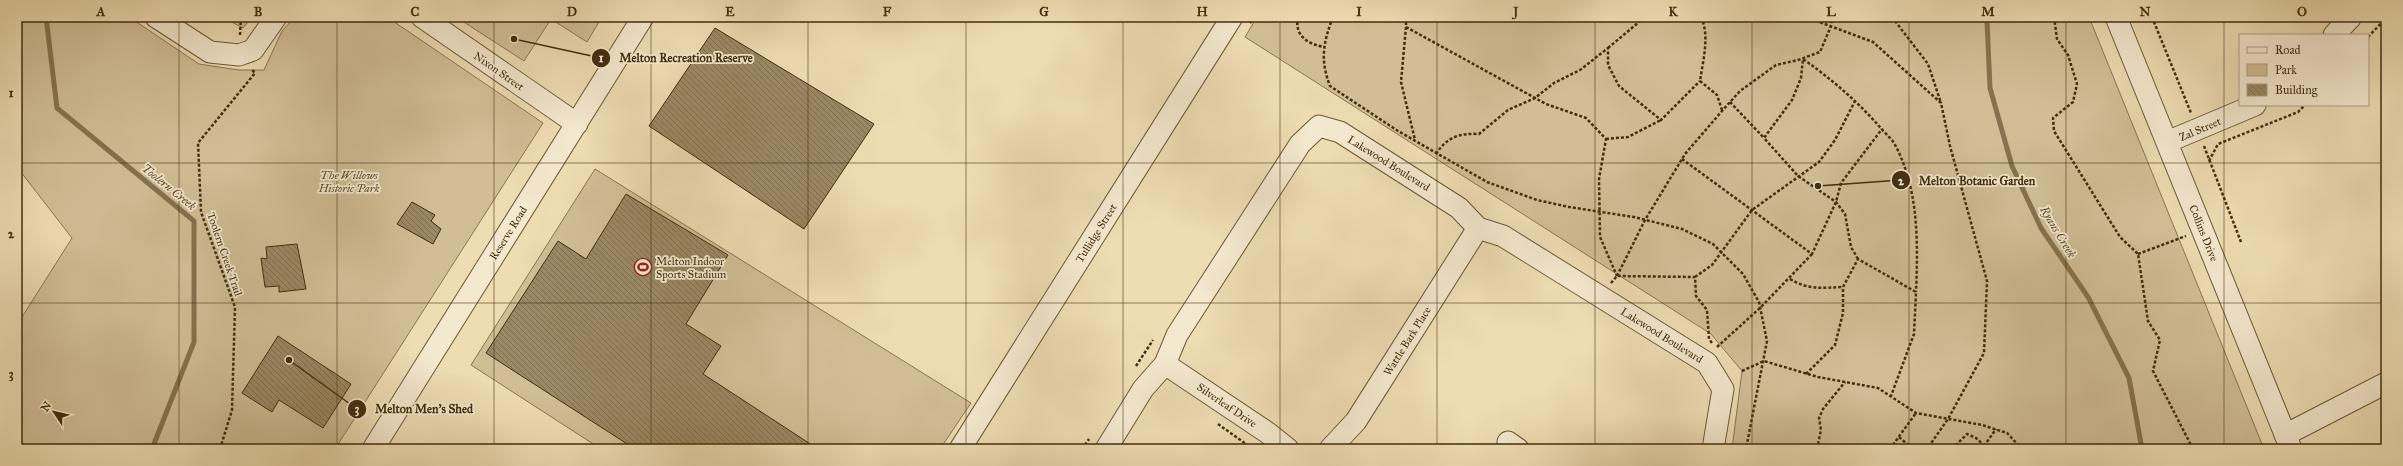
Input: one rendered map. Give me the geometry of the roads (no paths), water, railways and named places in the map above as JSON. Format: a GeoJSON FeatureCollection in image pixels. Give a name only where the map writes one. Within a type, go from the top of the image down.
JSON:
{"type":"FeatureCollection","features":[{"type":"Feature","properties":{"kind":"street"},"geometry":{"type":"LineString","coordinates":[[156,17],[210,52],[239,54],[253,50],[276,17]]}},
{"type":"Feature","properties":{"kind":"street","name":"Nixon Street"},"geometry":{"type":"LineString","coordinates":[[422,17],[577,124]]}},
{"type":"Feature","properties":{"kind":"street","name":"Reserve Road"},"geometry":{"type":"LineString","coordinates":[[373,449],[643,17]]}},
{"type":"Feature","properties":{"kind":"street","name":"Tullidge Street"},"geometry":{"type":"LineString","coordinates":[[960,449],[1232,17]]}},
{"type":"Feature","properties":{"kind":"street","name":"Collins Drive"},"geometry":{"type":"LineString","coordinates":[[2116,17],[2288,442]]}},
{"type":"Feature","properties":{"kind":"street"},"geometry":{"type":"LineString","coordinates":[[2335,34],[2351,17]]}},
{"type":"Feature","properties":{"kind":"street","name":"Zal Street"},"geometry":{"type":"LineString","coordinates":[[2167,142],[2253,106]]}},
{"type":"Feature","properties":{"kind":"street","name":"Lakewood Boulevard"},"geometry":{"type":"LineString","coordinates":[[1106,449],[1143,389],[1165,364],[1177,335],[1300,144],[1319,126],[1340,132],[1459,208],[1478,228],[1503,236],[1707,363],[1724,389],[1714,449]]}},
{"type":"Feature","properties":{"kind":"street","name":"Wattle Bark Place"},"geometry":{"type":"LineString","coordinates":[[1330,449],[1356,421],[1478,228]]}},
{"type":"Feature","properties":{"kind":"street","name":"Silverleaf Drive"},"geometry":{"type":"LineString","coordinates":[[1165,364],[1268,433],[1288,449]]}},
{"type":"Feature","properties":{"kind":"street"},"geometry":{"type":"LineString","coordinates":[[2288,442],[2386,383]]}},
{"type":"Feature","properties":{"kind":"waterway","name":"Toolern Creek"},"geometry":{"type":"LineString","coordinates":[[46,17],[57,108],[194,221],[194,342],[152,449]]}},
{"type":"Feature","properties":{"kind":"waterway","name":"Ryans Creek"},"geometry":{"type":"LineString","coordinates":[[1984,17],[1987,21],[1990,88],[2012,166],[2041,228],[2088,297],[2129,378],[2142,449]]}},
{"type":"Feature","properties":{"kind":"place","name":"Melton Recreation Reserve"},"geometry":{"type":"Point","coordinates":[514,39]}},
{"type":"Feature","properties":{"kind":"place","name":"Melton Botanic Garden"},"geometry":{"type":"Point","coordinates":[1818,186]}},
{"type":"Feature","properties":{"kind":"place","name":"Melton Indoor Sports Stadium"},"geometry":{"type":"Point","coordinates":[643,267]}},
{"type":"Feature","properties":{"kind":"place","name":"Melton Men's Shed"},"geometry":{"type":"Point","coordinates":[289,360]}},
{"type":"Feature","properties":{"kind":"park label","name":"The Willows Historic Park"},"geometry":{"type":"Point","coordinates":[349,181]}}]}
